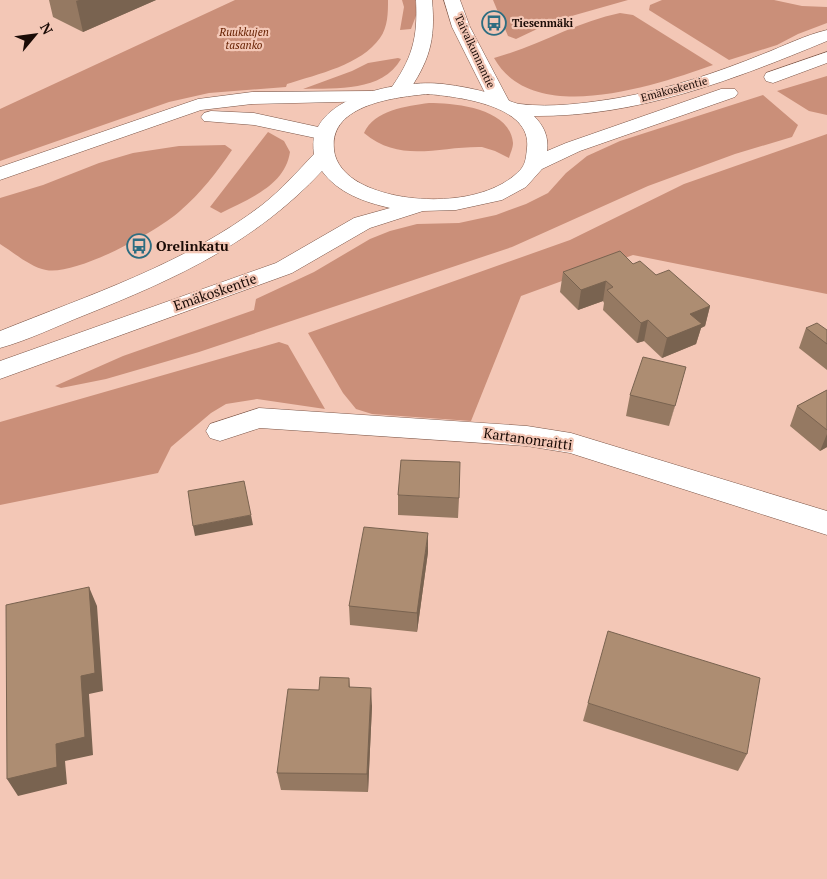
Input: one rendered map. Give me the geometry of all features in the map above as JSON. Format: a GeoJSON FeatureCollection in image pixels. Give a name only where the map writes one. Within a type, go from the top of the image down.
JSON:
{"type":"FeatureCollection","features":[{"type":"Feature","properties":{"kind":"main road"},"geometry":{"type":"LineString","coordinates":[[399,91],[413,73],[426,37],[424,0]]}},
{"type":"Feature","properties":{"kind":"main road","name":"Taivalkunnantie"},"geometry":{"type":"LineString","coordinates":[[452,0],[464,34],[507,105]]}},
{"type":"Feature","properties":{"kind":"main road","name":"Emäkoskentie"},"geometry":{"type":"LineString","coordinates":[[507,105],[577,109],[633,100],[686,87],[754,65],[827,35]]}},
{"type":"Feature","properties":{"kind":"main road","name":"Emäkoskentie"},"geometry":{"type":"LineString","coordinates":[[535,165],[573,147],[827,57]]}},
{"type":"Feature","properties":{"kind":"main road"},"geometry":{"type":"LineString","coordinates":[[0,174],[198,105],[222,100],[372,97],[399,91],[428,88],[458,90],[507,105],[528,122],[537,135],[540,150],[535,165],[524,179],[505,191],[481,200],[454,205],[424,206],[388,201],[358,190],[336,174],[325,145]]}},
{"type":"Feature","properties":{"kind":"main road"},"geometry":{"type":"LineString","coordinates":[[0,340],[130,286],[214,247],[266,213],[325,145],[342,113],[372,97]]}},
{"type":"Feature","properties":{"kind":"main road"},"geometry":{"type":"LineString","coordinates":[[162,119],[232,116],[325,145]]}},
{"type":"Feature","properties":{"kind":"main road","name":"Emäkoskentie"},"geometry":{"type":"LineString","coordinates":[[0,370],[284,268],[362,223],[424,206]]}},
{"type":"Feature","properties":{"kind":"main road","name":"Kartanonraitti"},"geometry":{"type":"LineString","coordinates":[[220,431],[259,418],[527,436],[571,443],[827,523]]}},
{"type":"Feature","properties":{"kind":"green space","name":"Ruukkujen tasanko"},"geometry":{"type":"Polygon","coordinates":[[[235,0],[388,0],[388,14],[383,34],[362,55],[338,67],[287,84],[286,87],[209,93],[169,102],[0,161],[0,109],[235,0]]]}},
{"type":"Feature","properties":{"kind":"green space"},"geometry":{"type":"Polygon","coordinates":[[[402,0],[415,0],[417,13],[411,29],[400,30],[404,7],[402,0]]]}},
{"type":"Feature","properties":{"kind":"green space"},"geometry":{"type":"Polygon","coordinates":[[[493,0],[628,0],[554,21],[516,39],[508,36],[493,0]]]}},
{"type":"Feature","properties":{"kind":"green space"},"geometry":{"type":"Polygon","coordinates":[[[662,0],[774,0],[802,6],[827,7],[827,23],[798,34],[777,45],[729,60],[649,10],[650,5],[662,0]]]}},
{"type":"Feature","properties":{"kind":"green space"},"geometry":{"type":"Polygon","coordinates":[[[620,13],[633,15],[713,65],[629,90],[597,95],[565,96],[537,91],[512,79],[494,58],[588,22],[620,13]]]}},
{"type":"Feature","properties":{"kind":"green space"},"geometry":{"type":"Polygon","coordinates":[[[401,59],[393,70],[371,83],[344,88],[303,89],[368,63],[401,59]]]}},
{"type":"Feature","properties":{"kind":"green space"},"geometry":{"type":"Polygon","coordinates":[[[827,76],[827,115],[809,111],[777,91],[827,76]]]}},
{"type":"Feature","properties":{"kind":"green space"},"geometry":{"type":"Polygon","coordinates":[[[763,95],[798,125],[792,137],[735,154],[648,186],[512,247],[199,352],[106,379],[61,388],[55,386],[123,356],[254,310],[256,299],[314,272],[370,239],[390,231],[417,224],[459,223],[496,215],[526,204],[548,193],[566,173],[587,156],[620,141],[763,95]]]}},
{"type":"Feature","properties":{"kind":"green space"},"geometry":{"type":"Polygon","coordinates":[[[429,103],[466,106],[492,115],[510,131],[513,143],[509,158],[482,147],[406,151],[378,142],[364,133],[375,119],[383,114],[392,110],[429,103]]]}},
{"type":"Feature","properties":{"kind":"green space"},"geometry":{"type":"Polygon","coordinates":[[[268,132],[284,141],[290,152],[287,164],[281,174],[264,190],[221,213],[210,207],[268,132]]]}},
{"type":"Feature","properties":{"kind":"green space"},"geometry":{"type":"Polygon","coordinates":[[[827,134],[827,294],[633,255],[521,296],[471,421],[372,414],[356,409],[343,393],[308,333],[570,240],[684,184],[827,134]]]}},
{"type":"Feature","properties":{"kind":"green space"},"geometry":{"type":"Polygon","coordinates":[[[225,145],[232,150],[208,182],[180,211],[154,230],[96,259],[59,270],[46,270],[28,263],[0,244],[0,198],[133,153],[179,146],[225,145]]]}},
{"type":"Feature","properties":{"kind":"green space"},"geometry":{"type":"Polygon","coordinates":[[[279,342],[288,345],[325,409],[257,399],[226,404],[211,413],[171,447],[158,473],[0,505],[0,422],[279,342]]]}},
{"type":"Feature","properties":{"kind":"building"},"geometry":{"type":"Polygon","coordinates":[[[620,251],[633,264],[640,261],[656,275],[669,270],[710,306],[690,314],[702,324],[667,338],[648,320],[641,323],[607,290],[613,287],[606,281],[581,290],[563,272],[620,251]]]}},
{"type":"Feature","properties":{"kind":"building"},"geometry":{"type":"Polygon","coordinates":[[[817,323],[827,330],[827,344],[806,328],[817,323]]]}},
{"type":"Feature","properties":{"kind":"building"},"geometry":{"type":"Polygon","coordinates":[[[643,357],[686,367],[675,406],[630,395],[643,357]]]}},
{"type":"Feature","properties":{"kind":"building"},"geometry":{"type":"Polygon","coordinates":[[[827,390],[827,430],[797,406],[827,390]]]}},
{"type":"Feature","properties":{"kind":"building"},"geometry":{"type":"Polygon","coordinates":[[[401,460],[460,462],[459,498],[398,495],[401,460]]]}},
{"type":"Feature","properties":{"kind":"building"},"geometry":{"type":"Polygon","coordinates":[[[244,481],[251,515],[193,526],[188,491],[244,481]]]}},
{"type":"Feature","properties":{"kind":"building"},"geometry":{"type":"Polygon","coordinates":[[[364,527],[428,533],[417,613],[349,606],[364,527]]]}},
{"type":"Feature","properties":{"kind":"building"},"geometry":{"type":"Polygon","coordinates":[[[89,587],[95,673],[81,676],[85,737],[56,744],[57,767],[7,779],[6,605],[89,587]]]}},
{"type":"Feature","properties":{"kind":"building"},"geometry":{"type":"Polygon","coordinates":[[[608,631],[760,678],[747,754],[588,703],[608,631]]]}},
{"type":"Feature","properties":{"kind":"building"},"geometry":{"type":"Polygon","coordinates":[[[320,677],[349,678],[349,687],[371,688],[367,774],[277,773],[288,689],[319,690],[320,677]]]}},
{"type":"Feature","properties":{"kind":"place","name":"Tiesenmäki"},"geometry":{"type":"Point","coordinates":[494,23]}},
{"type":"Feature","properties":{"kind":"place","name":"Orelinkatu"},"geometry":{"type":"Point","coordinates":[139,246]}}]}
